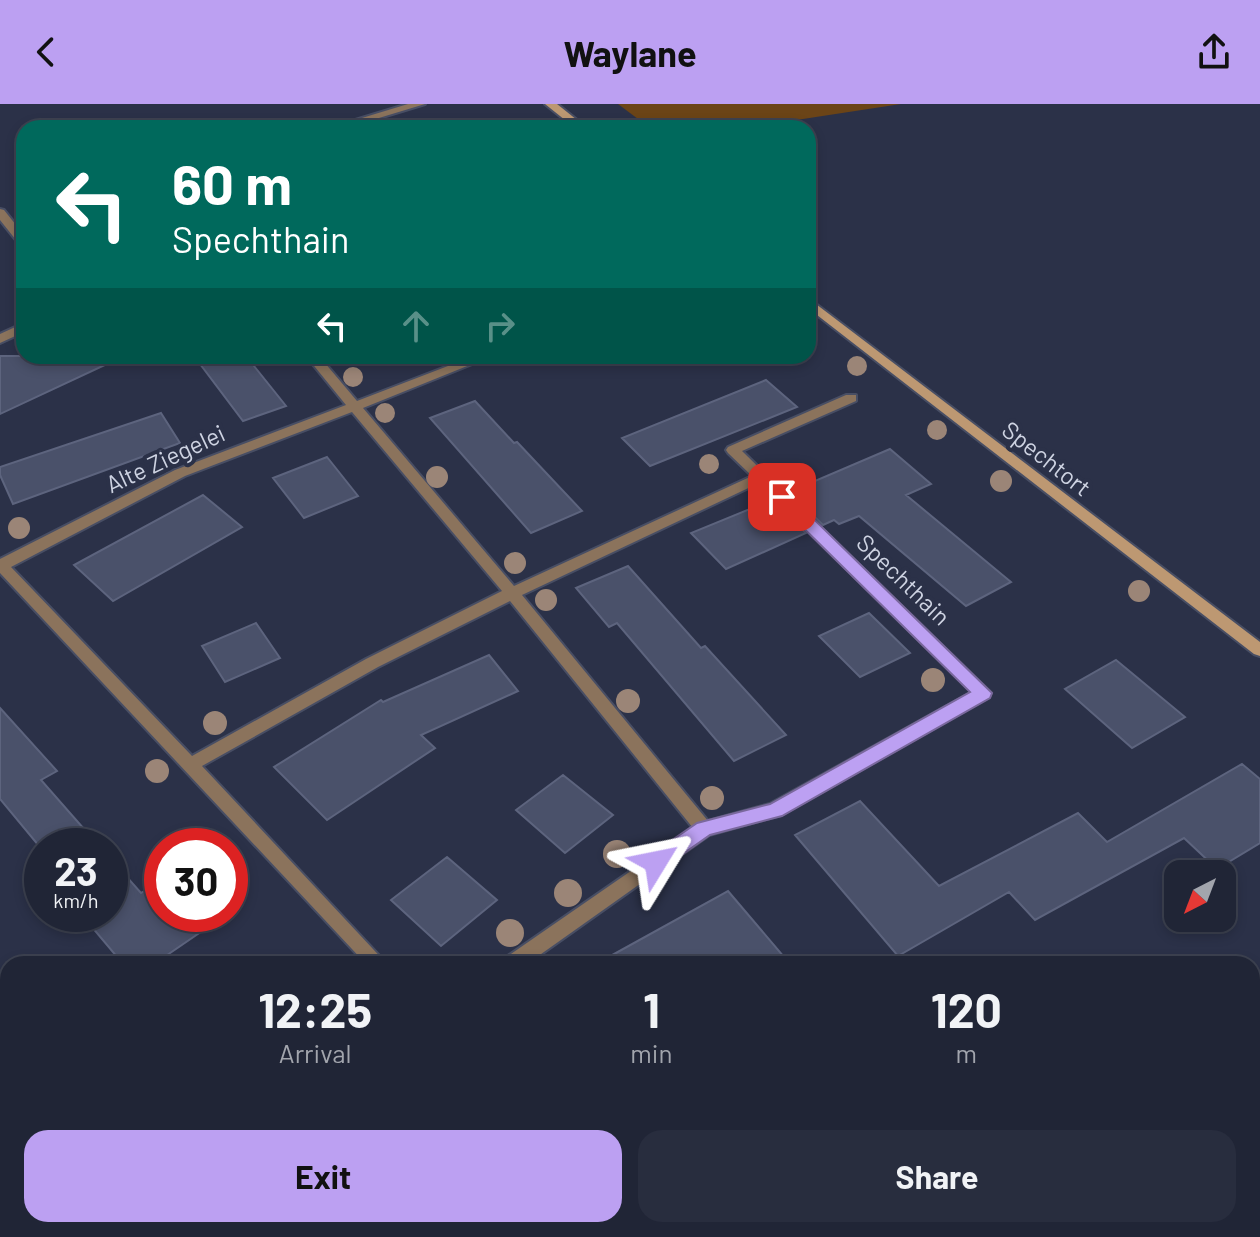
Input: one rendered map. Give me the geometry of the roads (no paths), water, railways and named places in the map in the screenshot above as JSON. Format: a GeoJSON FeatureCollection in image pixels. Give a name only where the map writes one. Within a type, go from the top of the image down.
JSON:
{"type":"FeatureCollection","features":[{"type":"Feature","properties":{"kind":"street"},"geometry":{"type":"LineString","coordinates":[[363,120],[420,104]]}},
{"type":"Feature","properties":{"kind":"street"},"geometry":{"type":"LineString","coordinates":[[550,104],[571,120]]}},
{"type":"Feature","properties":{"kind":"street"},"geometry":{"type":"LineString","coordinates":[[0,212],[16,233]]}},
{"type":"Feature","properties":{"kind":"street","name":"Spechtort"},"geometry":{"type":"LineString","coordinates":[[816,308],[1260,650]]}},
{"type":"Feature","properties":{"kind":"street"},"geometry":{"type":"LineString","coordinates":[[319,364],[512,593],[704,829]]}},
{"type":"Feature","properties":{"kind":"street"},"geometry":{"type":"LineString","coordinates":[[354,405],[464,364]]}},
{"type":"Feature","properties":{"kind":"street"},"geometry":{"type":"LineString","coordinates":[[190,765],[372,663],[512,593],[761,477],[733,450],[851,398]]}},
{"type":"Feature","properties":{"kind":"street","name":"Alte Ziegelei"},"geometry":{"type":"LineString","coordinates":[[354,405],[180,473],[1,564],[370,956]]}},
{"type":"Feature","properties":{"kind":"street","name":"Spechthain"},"geometry":{"type":"LineString","coordinates":[[523,956],[704,829],[775,810],[983,693],[761,477]]}}]}
